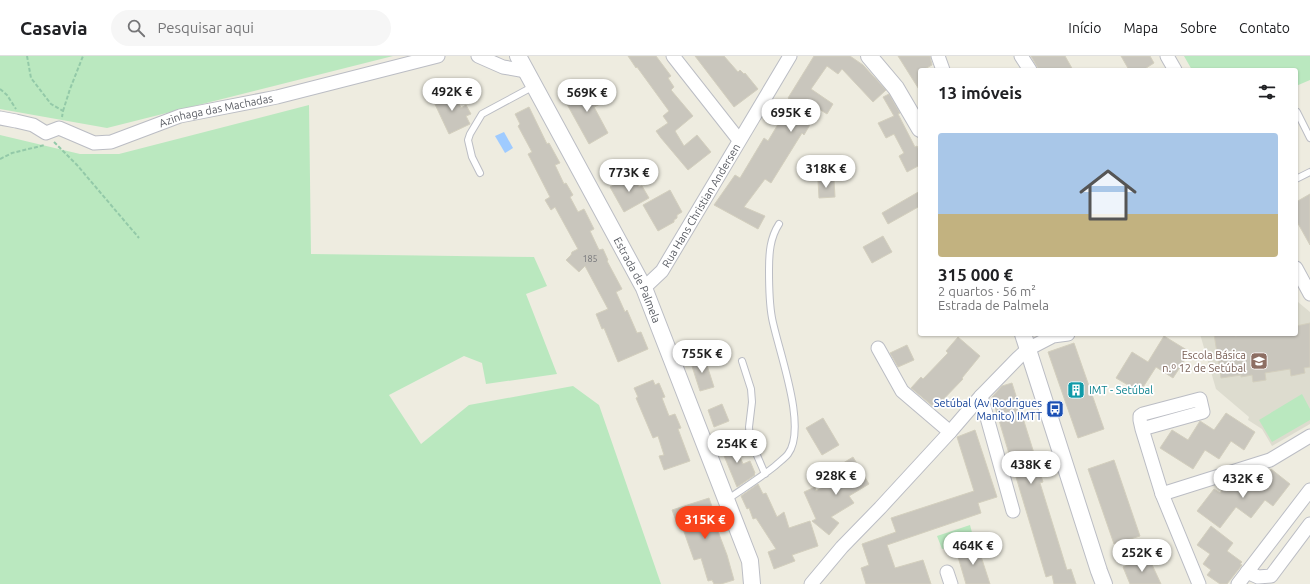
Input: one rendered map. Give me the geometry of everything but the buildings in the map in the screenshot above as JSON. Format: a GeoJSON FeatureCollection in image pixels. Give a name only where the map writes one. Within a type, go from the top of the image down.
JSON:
{"type":"FeatureCollection","features":[{"type":"Feature","properties":{"kind":"street","name":"Azinhaga das Machadas"},"geometry":{"type":"LineString","coordinates":[[59,128],[94,143],[111,142],[180,116],[277,97],[438,56]]}},
{"type":"Feature","properties":{"kind":"street"},"geometry":{"type":"LineString","coordinates":[[478,56],[503,67],[526,71]]}},
{"type":"Feature","properties":{"kind":"street","name":"Estrada de Palmela"},"geometry":{"type":"LineString","coordinates":[[518,56],[644,288],[750,561],[752,584]]}},
{"type":"Feature","properties":{"kind":"street"},"geometry":{"type":"LineString","coordinates":[[674,56],[739,140]]}},
{"type":"Feature","properties":{"kind":"street","name":"Rua Hans Christian Andersen"},"geometry":{"type":"LineString","coordinates":[[644,288],[662,271],[790,56]]}},
{"type":"Feature","properties":{"kind":"street"},"geometry":{"type":"LineString","coordinates":[[869,56],[896,88],[918,126]]}},
{"type":"Feature","properties":{"kind":"street"},"geometry":{"type":"LineString","coordinates":[[938,56],[942,68]]}},
{"type":"Feature","properties":{"kind":"street"},"geometry":{"type":"LineString","coordinates":[[1021,56],[1029,68]]}},
{"type":"Feature","properties":{"kind":"street"},"geometry":{"type":"LineString","coordinates":[[1167,56],[1174,68]]}},
{"type":"Feature","properties":{"kind":"street"},"geometry":{"type":"LineString","coordinates":[[0,118],[33,125],[49,137],[59,128]]}},
{"type":"Feature","properties":{"kind":"street"},"geometry":{"type":"LineString","coordinates":[[1298,272],[1306,290]]}},
{"type":"Feature","properties":{"kind":"street"},"geometry":{"type":"LineString","coordinates":[[811,584],[842,547],[950,432],[1025,341],[1053,336]]}},
{"type":"Feature","properties":{"kind":"street"},"geometry":{"type":"LineString","coordinates":[[1025,341],[1104,584]]}},
{"type":"Feature","properties":{"kind":"street"},"geometry":{"type":"LineString","coordinates":[[878,348],[902,391],[950,432]]}},
{"type":"Feature","properties":{"kind":"street"},"geometry":{"type":"LineString","coordinates":[[981,396],[1013,511]]}},
{"type":"Feature","properties":{"kind":"street"},"geometry":{"type":"LineString","coordinates":[[1142,429],[1162,494],[1199,584]]}},
{"type":"Feature","properties":{"kind":"street"},"geometry":{"type":"LineString","coordinates":[[1162,494],[1270,460],[1310,436]]}},
{"type":"Feature","properties":{"kind":"street"},"geometry":{"type":"LineString","coordinates":[[1238,584],[1310,490]]}},
{"type":"Feature","properties":{"kind":"street"},"geometry":{"type":"LineString","coordinates":[[1247,572],[1258,577],[1271,576],[1310,524]]}},
{"type":"Feature","properties":{"kind":"lane"},"geometry":{"type":"LineString","coordinates":[[480,174],[472,157],[468,140],[482,114],[534,86]]}},
{"type":"Feature","properties":{"kind":"lane"},"geometry":{"type":"LineString","coordinates":[[1298,114],[1310,138]]}},
{"type":"Feature","properties":{"kind":"lane"},"geometry":{"type":"LineString","coordinates":[[1298,178],[1310,172]]}},
{"type":"Feature","properties":{"kind":"lane"},"geometry":{"type":"LineString","coordinates":[[726,500],[765,474],[788,454],[796,434],[791,393],[772,321],[769,292],[769,254],[774,232],[779,224]]}},
{"type":"Feature","properties":{"kind":"lane"},"geometry":{"type":"LineString","coordinates":[[742,361],[751,389],[752,402],[748,427],[750,439],[765,474]]}},
{"type":"Feature","properties":{"kind":"path"},"geometry":{"type":"LineString","coordinates":[[27,56],[31,78],[51,104],[64,111]]}},
{"type":"Feature","properties":{"kind":"path"},"geometry":{"type":"LineString","coordinates":[[59,128],[70,88],[83,56]]}},
{"type":"Feature","properties":{"kind":"path"},"geometry":{"type":"LineString","coordinates":[[0,89],[7,95],[23,122]]}},
{"type":"Feature","properties":{"kind":"path"},"geometry":{"type":"LineString","coordinates":[[0,159],[12,153],[43,145],[49,137],[77,165],[139,238]]}},
{"type":"Feature","properties":{"kind":"shaded area","name":"Escola Básica n.º 12 de Setúbal"},"geometry":{"type":"Polygon","coordinates":[[[1298,302],[1310,312],[1310,424],[1272,446],[1262,429],[1248,420],[1249,417],[1216,389],[1201,336],[1298,336],[1298,302]]]}},
{"type":"Feature","properties":{"kind":"green space"},"geometry":{"type":"Polygon","coordinates":[[[0,56],[393,56],[107,128],[0,109],[0,56]]]}},
{"type":"Feature","properties":{"kind":"green space"},"geometry":{"type":"Polygon","coordinates":[[[1184,56],[1310,56],[1310,80],[1298,85],[1298,68],[1191,68],[1184,56]]]}},
{"type":"Feature","properties":{"kind":"green space"},"geometry":{"type":"Polygon","coordinates":[[[309,105],[311,254],[534,257],[547,286],[526,294],[557,374],[486,384],[482,363],[464,356],[389,395],[421,444],[469,405],[573,386],[599,405],[661,584],[0,584],[0,135],[80,154],[119,154],[309,105]]]}},
{"type":"Feature","properties":{"kind":"green space"},"geometry":{"type":"Polygon","coordinates":[[[1302,394],[1310,409],[1310,420],[1272,442],[1259,420],[1302,394]]]}},
{"type":"Feature","properties":{"kind":"green space"},"geometry":{"type":"Polygon","coordinates":[[[970,525],[974,540],[965,543],[966,547],[951,552],[949,547],[942,549],[937,536],[970,525]]]}},
{"type":"Feature","properties":{"kind":"water"},"geometry":{"type":"Polygon","coordinates":[[[504,132],[513,148],[505,153],[495,136],[504,132]]]}},
{"type":"Feature","properties":{"kind":"place","name":"Escola Básica n.º 12 de Setúbal"},"geometry":{"type":"Point","coordinates":[1259,361]}},
{"type":"Feature","properties":{"kind":"place","name":"IMT - Setúbal"},"geometry":{"type":"Point","coordinates":[1076,390]}},
{"type":"Feature","properties":{"kind":"place","name":"Setúbal (Av Rodrigues Manito) IMTT"},"geometry":{"type":"Point","coordinates":[1055,409]}}]}
